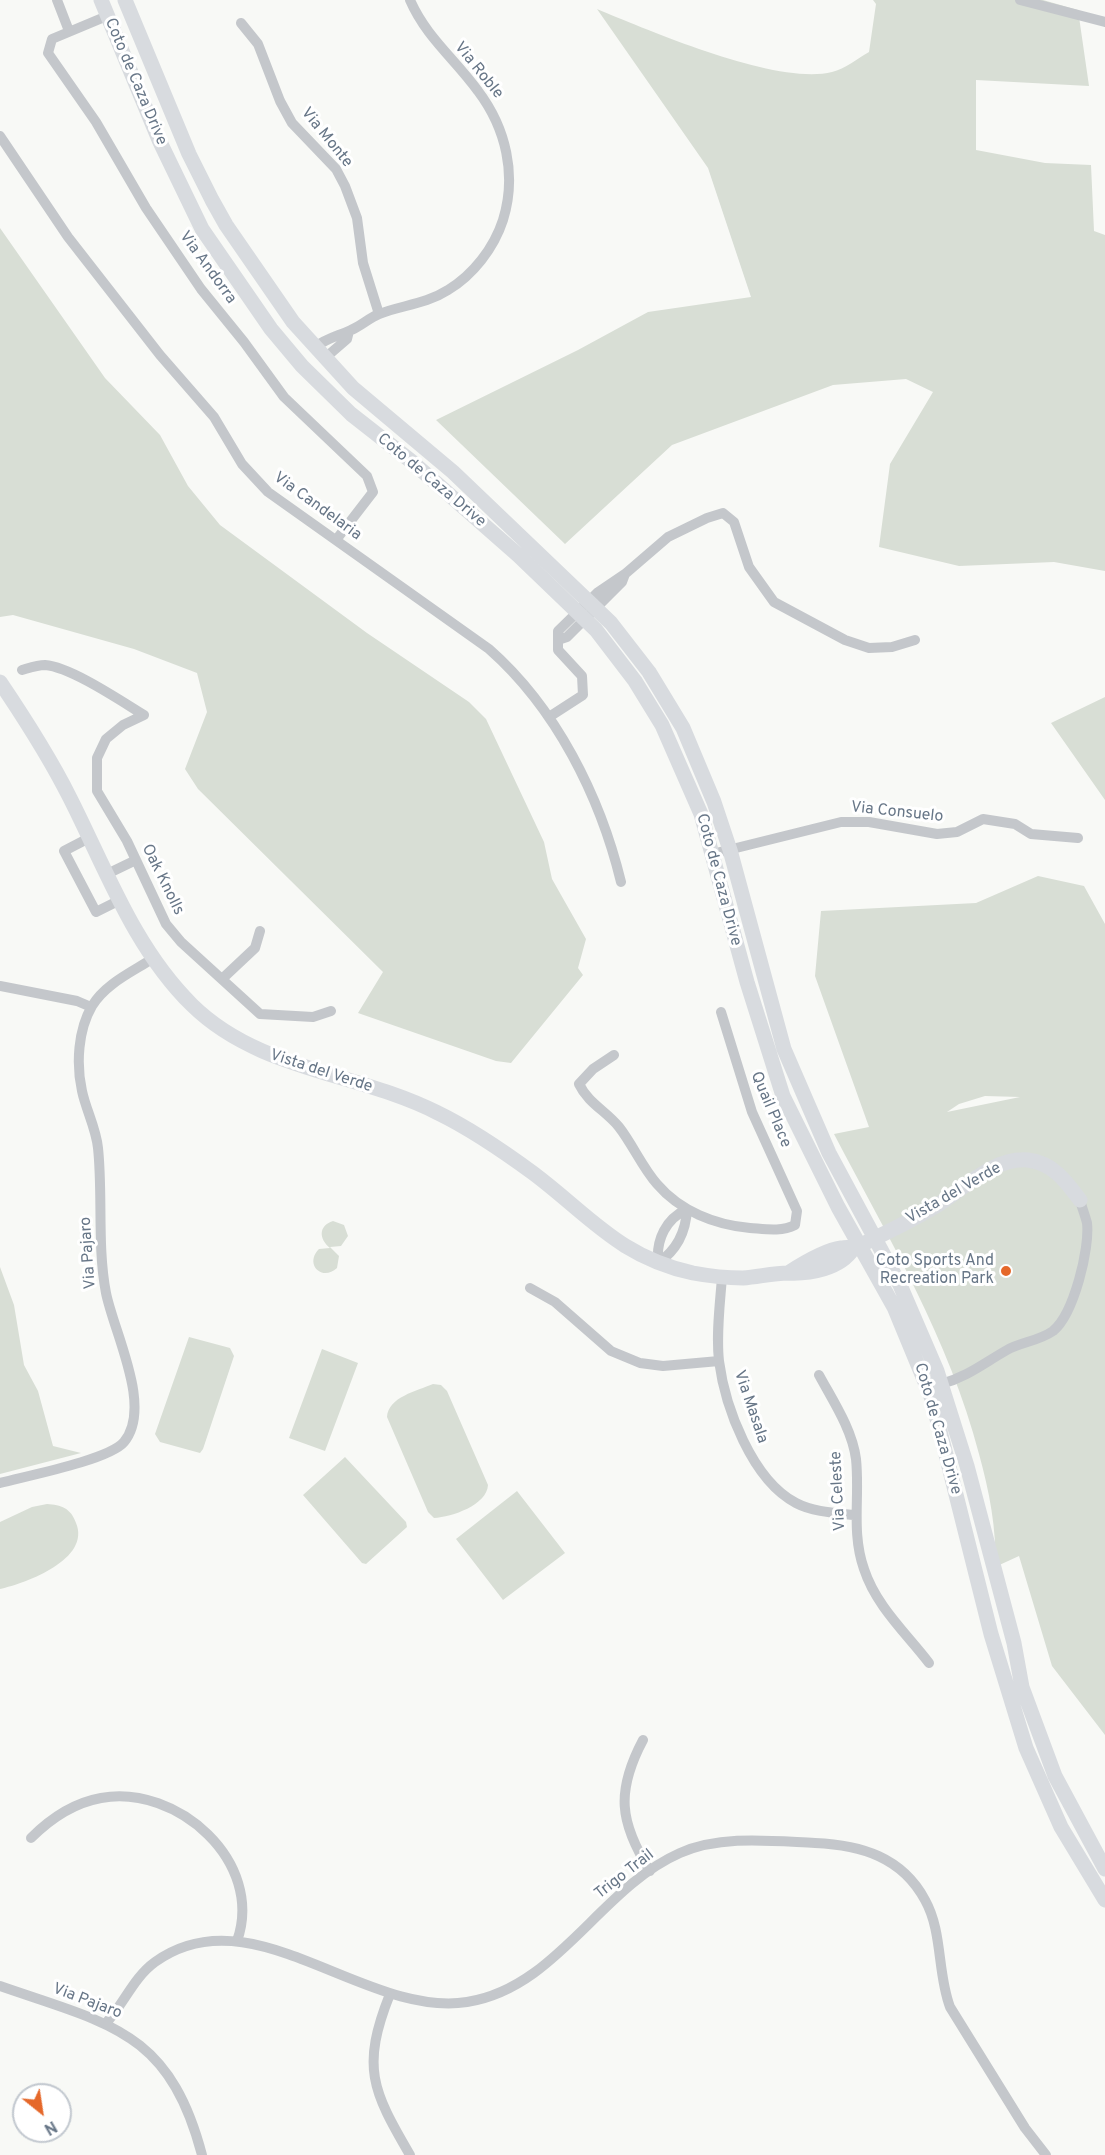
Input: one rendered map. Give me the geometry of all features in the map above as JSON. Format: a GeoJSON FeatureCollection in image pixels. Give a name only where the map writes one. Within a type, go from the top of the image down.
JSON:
{"type":"FeatureCollection","features":[{"type":"Feature","properties":{"kind":"main road","name":"Coto de Caza Drive"},"geometry":{"type":"LineString","coordinates":[[101,0],[159,140],[202,229],[271,329],[302,366],[351,414],[411,461],[518,555],[580,615],[628,672],[662,725],[690,786],[712,854],[749,991],[783,1096],[856,1247],[894,1308],[924,1379],[948,1456],[1007,1694],[1061,1827],[1105,1900]]}},
{"type":"Feature","properties":{"kind":"main road","name":"Coto de Caza Drive"},"geometry":{"type":"LineString","coordinates":[[127,4],[189,154],[212,200],[226,225],[293,322],[353,388],[453,472],[592,604],[630,646],[669,702],[698,760],[730,850],[784,1049],[829,1153],[900,1285],[941,1384],[970,1476],[1014,1643],[1022,1687],[1055,1776],[1103,1859]]}},
{"type":"Feature","properties":{"kind":"main road"},"geometry":{"type":"LineString","coordinates":[[107,16],[127,4]]}},
{"type":"Feature","properties":{"kind":"main road","name":"Vista del Verde"},"geometry":{"type":"LineString","coordinates":[[0,682],[69,795],[106,874],[152,959],[194,1007],[258,1051],[435,1111],[470,1131],[533,1173],[607,1236],[658,1263],[722,1277],[788,1273],[800,1265],[841,1248],[856,1247],[875,1239],[937,1206],[986,1172],[1011,1161],[1027,1160],[1044,1164],[1064,1178],[1080,1200]]}},
{"type":"Feature","properties":{"kind":"street"},"geometry":{"type":"LineString","coordinates":[[57,0],[69,31]]}},
{"type":"Feature","properties":{"kind":"street","name":"Via Roble"},"geometry":{"type":"LineString","coordinates":[[320,353],[347,339],[349,331],[379,314],[425,302],[467,275],[494,240],[507,207],[510,190],[507,155],[493,116],[477,89],[431,38],[410,0]]}},
{"type":"Feature","properties":{"kind":"street"},"geometry":{"type":"LineString","coordinates":[[1020,0],[1105,22]]}},
{"type":"Feature","properties":{"kind":"street","name":"Via Andorra"},"geometry":{"type":"LineString","coordinates":[[107,16],[52,39],[48,53],[96,122],[146,208],[201,289],[284,397],[367,476],[373,492],[336,540]]}},
{"type":"Feature","properties":{"kind":"street","name":"Via Monte"},"geometry":{"type":"LineString","coordinates":[[242,23],[258,44],[280,101],[292,123],[336,170],[345,186],[357,218],[366,274],[379,314]]}},
{"type":"Feature","properties":{"kind":"street","name":"Via Candelaria"},"geometry":{"type":"LineString","coordinates":[[0,136],[68,237],[160,355],[214,417],[253,478],[489,649],[515,671],[549,717],[594,800],[611,842],[621,882]]}},
{"type":"Feature","properties":{"kind":"street"},"geometry":{"type":"LineString","coordinates":[[549,717],[583,695],[582,676],[558,650],[558,631],[622,582],[625,574],[668,537],[707,518],[723,513],[734,522],[749,567],[774,602],[845,640],[869,648],[892,647],[915,640]]}},
{"type":"Feature","properties":{"kind":"street","name":"Oak Knolls"},"geometry":{"type":"LineString","coordinates":[[22,670],[43,665],[57,668],[109,692],[144,716],[123,725],[106,739],[97,758],[97,791],[136,860],[166,924],[181,942],[260,1014],[313,1017],[332,1011]]}},
{"type":"Feature","properties":{"kind":"street","name":"Via Consuelo"},"geometry":{"type":"LineString","coordinates":[[712,854],[841,822],[869,822],[938,834],[957,832],[983,819],[1015,824],[1031,834],[1078,838]]}},
{"type":"Feature","properties":{"kind":"street"},"geometry":{"type":"LineString","coordinates":[[89,838],[64,851],[96,912],[120,900]]}},
{"type":"Feature","properties":{"kind":"street"},"geometry":{"type":"LineString","coordinates":[[106,874],[136,860]]}},
{"type":"Feature","properties":{"kind":"street"},"geometry":{"type":"LineString","coordinates":[[222,979],[255,948],[260,931]]}},
{"type":"Feature","properties":{"kind":"street","name":"Via Pajaro"},"geometry":{"type":"LineString","coordinates":[[0,1484],[106,1453],[123,1443],[131,1431],[136,1401],[106,1292],[98,1147],[81,1081],[81,1039],[91,1007],[114,982],[152,959]]}},
{"type":"Feature","properties":{"kind":"street"},"geometry":{"type":"LineString","coordinates":[[0,986],[77,1001],[91,1007]]}},
{"type":"Feature","properties":{"kind":"street","name":"Quail Place"},"geometry":{"type":"LineString","coordinates":[[687,1209],[730,1226],[778,1230],[795,1225],[798,1217],[792,1198],[743,1087],[720,1012]]}},
{"type":"Feature","properties":{"kind":"street"},"geometry":{"type":"LineString","coordinates":[[614,1055],[593,1069],[579,1084],[585,1097],[617,1125],[656,1184],[687,1209]]}},
{"type":"Feature","properties":{"kind":"street"},"geometry":{"type":"LineString","coordinates":[[941,1384],[973,1373],[1011,1348],[1031,1342],[1055,1329],[1069,1307],[1083,1264],[1087,1224],[1080,1200]]}},
{"type":"Feature","properties":{"kind":"street"},"geometry":{"type":"LineString","coordinates":[[658,1263],[657,1247],[673,1216],[687,1209]]}},
{"type":"Feature","properties":{"kind":"street"},"geometry":{"type":"LineString","coordinates":[[658,1263],[671,1254],[686,1225],[687,1209]]}},
{"type":"Feature","properties":{"kind":"street","name":"Via Masala"},"geometry":{"type":"LineString","coordinates":[[722,1277],[719,1361],[740,1432],[752,1459],[766,1480],[796,1503],[835,1513],[854,1515]]}},
{"type":"Feature","properties":{"kind":"street"},"geometry":{"type":"LineString","coordinates":[[530,1288],[555,1302],[611,1351],[640,1363],[663,1366],[719,1361]]}},
{"type":"Feature","properties":{"kind":"street","name":"Via Celeste"},"geometry":{"type":"LineString","coordinates":[[819,1375],[850,1436],[856,1458],[854,1515],[861,1559],[874,1593],[929,1663]]}},
{"type":"Feature","properties":{"kind":"street"},"geometry":{"type":"LineString","coordinates":[[644,1740],[626,1779],[624,1802],[634,1846],[650,1871]]}},
{"type":"Feature","properties":{"kind":"street"},"geometry":{"type":"LineString","coordinates":[[31,1838],[63,1812],[103,1798],[131,1797],[175,1810],[210,1836],[227,1859],[238,1886],[241,1907],[241,1927],[237,1941]]}},
{"type":"Feature","properties":{"kind":"street","name":"Trigo Trail"},"geometry":{"type":"LineString","coordinates":[[106,2023],[140,1976],[164,1956],[214,1940],[237,1941],[277,1952],[390,1994],[429,2004],[448,2004],[490,1997],[514,1986],[547,1961],[650,1871],[692,1848],[733,1841],[836,1844],[861,1848],[892,1862],[915,1884],[932,1916],[944,1991],[950,2007],[1024,2128],[1046,2155]]}},
{"type":"Feature","properties":{"kind":"street"},"geometry":{"type":"LineString","coordinates":[[1083,1866],[1103,1859]]}},
{"type":"Feature","properties":{"kind":"street","name":"Via Pajaro"},"geometry":{"type":"LineString","coordinates":[[0,1986],[106,2023],[129,2035],[163,2068],[178,2090],[191,2116],[202,2155]]}},
{"type":"Feature","properties":{"kind":"street"},"geometry":{"type":"LineString","coordinates":[[390,1994],[374,2042],[375,2084],[382,2109],[410,2155]]}},
{"type":"Feature","properties":{"kind":"shaded area"},"geometry":{"type":"Polygon","coordinates":[[[873,0],[1043,0],[1078,10],[1089,86],[976,80],[976,150],[1045,163],[1091,165],[1094,231],[1105,235],[1105,571],[1054,562],[959,566],[879,547],[890,464],[933,392],[906,379],[833,385],[672,445],[565,544],[436,420],[578,350],[648,312],[751,297],[708,168],[597,9],[714,54],[780,71],[809,74],[837,71],[869,52],[876,4],[873,0]]]}},
{"type":"Feature","properties":{"kind":"shaded area"},"geometry":{"type":"Polygon","coordinates":[[[0,228],[105,378],[160,435],[188,486],[220,525],[367,633],[469,702],[486,719],[544,842],[552,879],[586,939],[578,968],[583,975],[511,1063],[496,1061],[358,1013],[383,972],[198,789],[185,769],[207,712],[197,673],[134,649],[13,615],[0,617],[0,228]]]}},
{"type":"Feature","properties":{"kind":"shaded area"},"geometry":{"type":"Polygon","coordinates":[[[1105,697],[1105,800],[1051,723],[1105,697]]]}},
{"type":"Feature","properties":{"kind":"shaded area"},"geometry":{"type":"Polygon","coordinates":[[[1038,876],[1084,886],[1105,924],[1105,1735],[1052,1666],[1019,1556],[995,1567],[992,1510],[986,1482],[951,1370],[916,1290],[834,1134],[869,1127],[815,976],[821,911],[976,903],[1038,876]],[[985,1096],[959,1104],[947,1112],[1020,1097],[985,1096]]]}},
{"type":"Feature","properties":{"kind":"shaded area"},"geometry":{"type":"Polygon","coordinates":[[[333,1221],[344,1225],[348,1236],[341,1246],[330,1247],[339,1256],[337,1268],[326,1273],[317,1269],[313,1260],[319,1249],[330,1248],[324,1241],[322,1233],[325,1226],[333,1221]]]}},
{"type":"Feature","properties":{"kind":"shaded area"},"geometry":{"type":"Polygon","coordinates":[[[0,1267],[14,1305],[24,1365],[38,1391],[53,1446],[81,1453],[0,1474],[0,1267]]]}},
{"type":"Feature","properties":{"kind":"shaded area"},"geometry":{"type":"Polygon","coordinates":[[[189,1337],[230,1348],[234,1356],[200,1453],[160,1442],[155,1434],[189,1337]]]}},
{"type":"Feature","properties":{"kind":"shaded area"},"geometry":{"type":"Polygon","coordinates":[[[322,1349],[358,1363],[325,1451],[289,1438],[322,1349]]]}},
{"type":"Feature","properties":{"kind":"shaded area"},"geometry":{"type":"Polygon","coordinates":[[[433,1384],[441,1385],[447,1391],[488,1485],[482,1498],[467,1509],[434,1518],[428,1512],[387,1417],[392,1404],[412,1392],[433,1384]]]}},
{"type":"Feature","properties":{"kind":"shaded area"},"geometry":{"type":"Polygon","coordinates":[[[345,1457],[406,1522],[407,1527],[366,1564],[362,1563],[303,1495],[345,1457]]]}},
{"type":"Feature","properties":{"kind":"shaded area"},"geometry":{"type":"Polygon","coordinates":[[[517,1491],[565,1553],[503,1600],[456,1539],[517,1491]]]}},
{"type":"Feature","properties":{"kind":"shaded area"},"geometry":{"type":"Polygon","coordinates":[[[47,1504],[65,1508],[74,1518],[78,1536],[74,1548],[66,1558],[40,1575],[0,1589],[0,1522],[32,1507],[47,1504]]]}},
{"type":"Feature","properties":{"kind":"place","name":"Coto Sports And Recreation Park"},"geometry":{"type":"Point","coordinates":[1006,1271]}}]}
